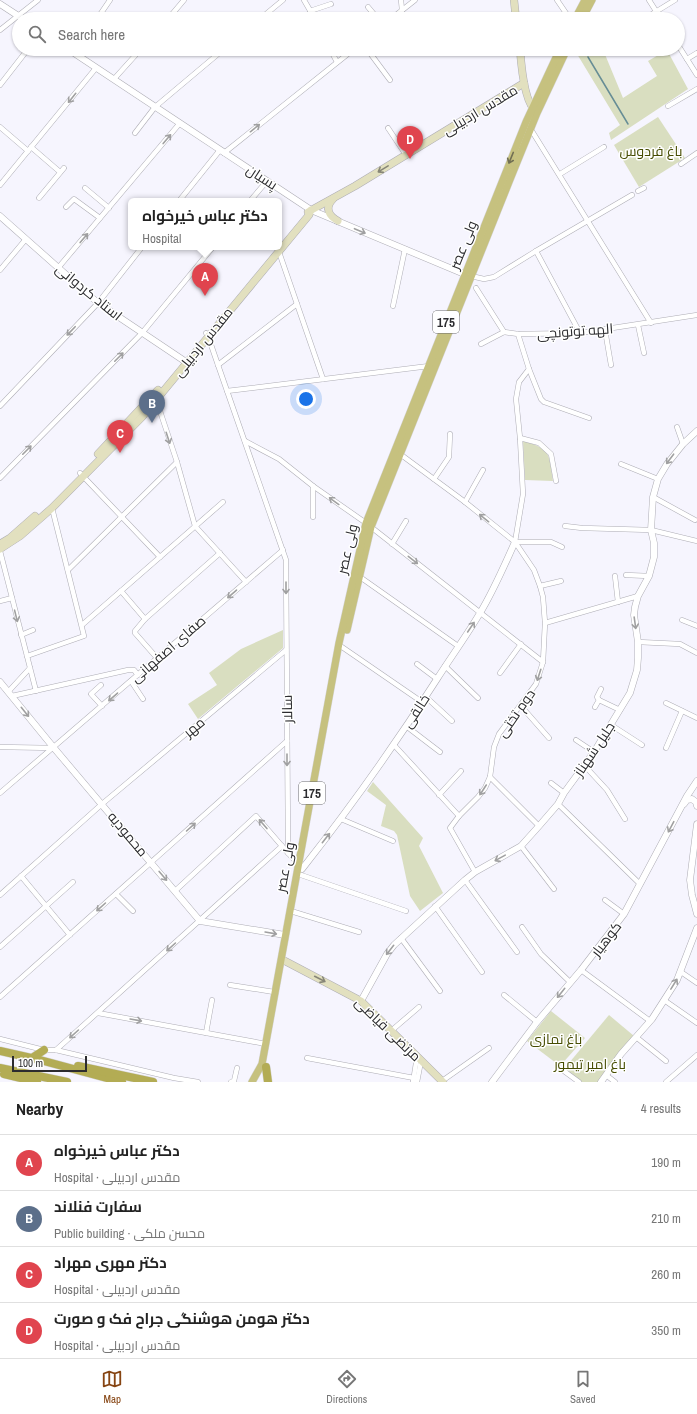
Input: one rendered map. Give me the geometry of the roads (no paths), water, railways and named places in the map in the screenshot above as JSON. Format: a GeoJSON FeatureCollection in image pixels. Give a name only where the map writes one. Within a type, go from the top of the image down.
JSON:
{"type":"FeatureCollection","features":[{"type":"Feature","properties":{"kind":"highway"},"geometry":{"type":"LineString","coordinates":[[0,1050],[122,1082]]}},
{"type":"Feature","properties":{"kind":"highway"},"geometry":{"type":"LineString","coordinates":[[36,1059],[44,1050]]}},
{"type":"Feature","properties":{"kind":"highway"},"geometry":{"type":"LineString","coordinates":[[36,1059],[92,1068],[153,1082]]}},
{"type":"Feature","properties":{"kind":"highway"},"geometry":{"type":"LineString","coordinates":[[264,1065],[268,1082]]}},
{"type":"Feature","properties":{"kind":"highway"},"geometry":{"type":"LineString","coordinates":[[0,1068],[67,1082]]}},
{"type":"Feature","properties":{"kind":"highway"},"geometry":{"type":"LineString","coordinates":[[0,1072],[37,1082]]}},
{"type":"Feature","properties":{"kind":"main road"},"geometry":{"type":"LineString","coordinates":[[514,0],[515,12]]}},
{"type":"Feature","properties":{"kind":"main road"},"geometry":{"type":"LineString","coordinates":[[579,12],[585,0]]}},
{"type":"Feature","properties":{"kind":"main road"},"geometry":{"type":"LineString","coordinates":[[586,12],[592,0]]}},
{"type":"Feature","properties":{"kind":"main road"},"geometry":{"type":"LineString","coordinates":[[521,56],[524,83],[534,110]]}},
{"type":"Feature","properties":{"kind":"main road","name":"ولی عصر"},"geometry":{"type":"LineString","coordinates":[[263,1082],[266,1044],[274,992],[300,870],[342,647],[360,577],[368,525],[400,454],[531,128],[534,110],[557,56]]}},
{"type":"Feature","properties":{"kind":"main road","name":"ولی عصر"},"geometry":{"type":"LineString","coordinates":[[252,1082],[264,1065],[294,912],[339,644],[368,525],[428,366],[526,122],[534,110],[562,56]]}},
{"type":"Feature","properties":{"kind":"main road","name":"مقدس اردبیلی"},"geometry":{"type":"LineString","coordinates":[[282,243],[311,210],[334,198],[524,83]]}},
{"type":"Feature","properties":{"kind":"main road"},"geometry":{"type":"LineString","coordinates":[[334,198],[329,203],[328,210],[330,215],[338,221]]}},
{"type":"Feature","properties":{"kind":"main road","name":"مقدس اردبیلی"},"geometry":{"type":"LineString","coordinates":[[0,550],[20,536],[52,508],[155,398],[276,250]]}},
{"type":"Feature","properties":{"kind":"main road","name":"مقدس اردبیلی"},"geometry":{"type":"LineString","coordinates":[[0,544],[44,509],[82,475]]}},
{"type":"Feature","properties":{"kind":"main road","name":"مرتضی فیاضی"},"geometry":{"type":"LineString","coordinates":[[285,961],[361,1000],[419,1059],[443,1081]]}},
{"type":"Feature","properties":{"kind":"street"},"geometry":{"type":"LineString","coordinates":[[26,12],[38,0]]}},
{"type":"Feature","properties":{"kind":"street"},"geometry":{"type":"LineString","coordinates":[[102,12],[110,0]]}},
{"type":"Feature","properties":{"kind":"street"},"geometry":{"type":"LineString","coordinates":[[174,12],[184,0]]}},
{"type":"Feature","properties":{"kind":"street"},"geometry":{"type":"LineString","coordinates":[[268,12],[283,0]]}},
{"type":"Feature","properties":{"kind":"street"},"geometry":{"type":"LineString","coordinates":[[304,0],[310,11],[331,4]]}},
{"type":"Feature","properties":{"kind":"street"},"geometry":{"type":"LineString","coordinates":[[401,0],[402,10]]}},
{"type":"Feature","properties":{"kind":"street"},"geometry":{"type":"LineString","coordinates":[[400,12],[415,0]]}},
{"type":"Feature","properties":{"kind":"street"},"geometry":{"type":"LineString","coordinates":[[557,0],[565,12]]}},
{"type":"Feature","properties":{"kind":"street"},"geometry":{"type":"LineString","coordinates":[[649,0],[656,11],[675,0]]}},
{"type":"Feature","properties":{"kind":"street"},"geometry":{"type":"LineString","coordinates":[[0,4],[13,12]]}},
{"type":"Feature","properties":{"kind":"street"},"geometry":{"type":"LineString","coordinates":[[368,6],[373,12]]}},
{"type":"Feature","properties":{"kind":"street"},"geometry":{"type":"LineString","coordinates":[[0,30],[12,23]]}},
{"type":"Feature","properties":{"kind":"street"},"geometry":{"type":"LineString","coordinates":[[687,59],[697,53]]}},
{"type":"Feature","properties":{"kind":"street"},"geometry":{"type":"LineString","coordinates":[[0,85],[23,56]]}},
{"type":"Feature","properties":{"kind":"street","name":"پسیان"},"geometry":{"type":"LineString","coordinates":[[83,56],[96,68],[311,210],[471,276]]}},
{"type":"Feature","properties":{"kind":"street"},"geometry":{"type":"LineString","coordinates":[[114,79],[135,56]]}},
{"type":"Feature","properties":{"kind":"street"},"geometry":{"type":"LineString","coordinates":[[135,133],[155,107],[216,56]]}},
{"type":"Feature","properties":{"kind":"street"},"geometry":{"type":"LineString","coordinates":[[334,56],[337,62]]}},
{"type":"Feature","properties":{"kind":"street"},"geometry":{"type":"LineString","coordinates":[[182,198],[222,151],[345,56]]}},
{"type":"Feature","properties":{"kind":"street"},"geometry":{"type":"LineString","coordinates":[[372,56],[390,80]]}},
{"type":"Feature","properties":{"kind":"street"},"geometry":{"type":"LineString","coordinates":[[685,56],[697,75]]}},
{"type":"Feature","properties":{"kind":"street"},"geometry":{"type":"LineString","coordinates":[[0,185],[96,68]]}},
{"type":"Feature","properties":{"kind":"street"},"geometry":{"type":"LineString","coordinates":[[668,106],[697,88]]}},
{"type":"Feature","properties":{"kind":"street"},"geometry":{"type":"LineString","coordinates":[[526,122],[560,174],[651,323]]}},
{"type":"Feature","properties":{"kind":"street"},"geometry":{"type":"LineString","coordinates":[[58,268],[180,123]]}},
{"type":"Feature","properties":{"kind":"street"},"geometry":{"type":"LineString","coordinates":[[0,127],[60,172]]}},
{"type":"Feature","properties":{"kind":"street"},"geometry":{"type":"LineString","coordinates":[[388,128],[406,155]]}},
{"type":"Feature","properties":{"kind":"street"},"geometry":{"type":"LineString","coordinates":[[560,174],[604,147]]}},
{"type":"Feature","properties":{"kind":"street"},"geometry":{"type":"LineString","coordinates":[[681,164],[697,153]]}},
{"type":"Feature","properties":{"kind":"street"},"geometry":{"type":"LineString","coordinates":[[39,198],[64,168]]}},
{"type":"Feature","properties":{"kind":"street"},"geometry":{"type":"LineString","coordinates":[[253,198],[267,181]]}},
{"type":"Feature","properties":{"kind":"street"},"geometry":{"type":"LineString","coordinates":[[86,188],[109,208]]}},
{"type":"Feature","properties":{"kind":"street"},"geometry":{"type":"LineString","coordinates":[[638,191],[644,188]]}},
{"type":"Feature","properties":{"kind":"street"},"geometry":{"type":"LineString","coordinates":[[471,276],[484,279],[494,277],[632,195]]}},
{"type":"Feature","properties":{"kind":"street"},"geometry":{"type":"LineString","coordinates":[[66,207],[74,199],[100,218]]}},
{"type":"Feature","properties":{"kind":"street","name":"استاد کردوانی"},"geometry":{"type":"LineString","coordinates":[[0,216],[98,303],[184,362]]}},
{"type":"Feature","properties":{"kind":"street"},"geometry":{"type":"LineString","coordinates":[[0,270],[26,239]]}},
{"type":"Feature","properties":{"kind":"street"},"geometry":{"type":"LineString","coordinates":[[0,406],[98,303],[140,250]]}},
{"type":"Feature","properties":{"kind":"street"},"geometry":{"type":"LineString","coordinates":[[0,478],[142,333],[211,250]]}},
{"type":"Feature","properties":{"kind":"street"},"geometry":{"type":"LineString","coordinates":[[279,250],[323,379]]}},
{"type":"Feature","properties":{"kind":"street"},"geometry":{"type":"LineString","coordinates":[[393,306],[405,250]]}},
{"type":"Feature","properties":{"kind":"street"},"geometry":{"type":"LineString","coordinates":[[536,251],[580,333]]}},
{"type":"Feature","properties":{"kind":"street"},"geometry":{"type":"LineString","coordinates":[[476,288],[504,332],[481,344]]}},
{"type":"Feature","properties":{"kind":"street"},"geometry":{"type":"LineString","coordinates":[[218,365],[297,304]]}},
{"type":"Feature","properties":{"kind":"street","name":"الهه توتونچی"},"geometry":{"type":"LineString","coordinates":[[504,332],[518,334],[580,333],[697,315]]}},
{"type":"Feature","properties":{"kind":"street"},"geometry":{"type":"LineString","coordinates":[[638,325],[644,352]]}},
{"type":"Feature","properties":{"kind":"street"},"geometry":{"type":"LineString","coordinates":[[604,330],[611,365]]}},
{"type":"Feature","properties":{"kind":"street"},"geometry":{"type":"LineString","coordinates":[[518,334],[541,399],[544,402],[589,418]]}},
{"type":"Feature","properties":{"kind":"street","name":"سالار"},"geometry":{"type":"LineString","coordinates":[[207,335],[286,560],[288,854]]}},
{"type":"Feature","properties":{"kind":"street"},"geometry":{"type":"LineString","coordinates":[[227,391],[428,366]]}},
{"type":"Feature","properties":{"kind":"street"},"geometry":{"type":"LineString","coordinates":[[529,368],[519,382],[516,391],[523,494],[515,542],[551,542],[562,547]]}},
{"type":"Feature","properties":{"kind":"street"},"geometry":{"type":"LineString","coordinates":[[155,398],[177,462],[195,526],[246,582]]}},
{"type":"Feature","properties":{"kind":"street"},"geometry":{"type":"LineString","coordinates":[[678,426],[683,444]]}},
{"type":"Feature","properties":{"kind":"street","name":"جلیل شهناز"},"geometry":{"type":"LineString","coordinates":[[361,1000],[386,954],[401,938],[465,880],[475,872],[521,846],[539,826],[558,804],[564,793],[594,752],[620,710],[630,693],[637,670],[638,642],[634,615],[638,596],[649,576],[654,557],[654,543],[651,530],[653,497],[658,479],[667,464],[683,444],[697,431]]}},
{"type":"Feature","properties":{"kind":"street"},"geometry":{"type":"LineString","coordinates":[[434,479],[448,458],[450,434]]}},
{"type":"Feature","properties":{"kind":"street"},"geometry":{"type":"LineString","coordinates":[[520,438],[539,443],[551,454],[556,482]]}},
{"type":"Feature","properties":{"kind":"street"},"geometry":{"type":"LineString","coordinates":[[245,441],[279,459],[313,486],[368,525],[543,662]]}},
{"type":"Feature","properties":{"kind":"street","name":"دوم تختی"},"geometry":{"type":"LineString","coordinates":[[400,454],[465,502],[515,542],[529,561],[543,597],[545,623],[543,662],[536,684],[499,734],[496,742],[490,777],[485,788],[450,828],[475,872]]}},
{"type":"Feature","properties":{"kind":"street"},"geometry":{"type":"LineString","coordinates":[[68,570],[177,462]]}},
{"type":"Feature","properties":{"kind":"street"},"geometry":{"type":"LineString","coordinates":[[621,464],[658,479]]}},
{"type":"Feature","properties":{"kind":"street"},"geometry":{"type":"LineString","coordinates":[[465,502],[483,470]]}},
{"type":"Feature","properties":{"kind":"street"},"geometry":{"type":"LineString","coordinates":[[82,475],[160,557]]}},
{"type":"Feature","properties":{"kind":"street"},"geometry":{"type":"LineString","coordinates":[[313,486],[313,517]]}},
{"type":"Feature","properties":{"kind":"street"},"geometry":{"type":"LineString","coordinates":[[653,497],[695,520]]}},
{"type":"Feature","properties":{"kind":"street"},"geometry":{"type":"LineString","coordinates":[[82,625],[223,502]]}},
{"type":"Feature","properties":{"kind":"street"},"geometry":{"type":"LineString","coordinates":[[27,656],[82,637],[84,634],[52,508]]}},
{"type":"Feature","properties":{"kind":"street"},"geometry":{"type":"LineString","coordinates":[[392,544],[406,521]]}},
{"type":"Feature","properties":{"kind":"street"},"geometry":{"type":"LineString","coordinates":[[565,526],[582,528],[651,530],[697,541]]}},
{"type":"Feature","properties":{"kind":"street","name":"خالقی"},"geometry":{"type":"LineString","coordinates":[[300,870],[341,819],[394,745],[480,613],[515,542]]}},
{"type":"Feature","properties":{"kind":"street"},"geometry":{"type":"LineString","coordinates":[[0,550],[36,691]]}},
{"type":"Feature","properties":{"kind":"street","name":"صفای اصفهانی"},"geometry":{"type":"LineString","coordinates":[[0,793],[283,550]]}},
{"type":"Feature","properties":{"kind":"street"},"geometry":{"type":"LineString","coordinates":[[157,658],[135,633],[135,631],[145,619],[220,553]]}},
{"type":"Feature","properties":{"kind":"street"},"geometry":{"type":"LineString","coordinates":[[626,575],[649,576]]}},
{"type":"Feature","properties":{"kind":"street"},"geometry":{"type":"LineString","coordinates":[[616,576],[618,602]]}},
{"type":"Feature","properties":{"kind":"street"},"geometry":{"type":"LineString","coordinates":[[360,577],[458,646]]}},
{"type":"Feature","properties":{"kind":"street"},"geometry":{"type":"LineString","coordinates":[[540,586],[562,581]]}},
{"type":"Feature","properties":{"kind":"street"},"geometry":{"type":"LineString","coordinates":[[121,591],[145,619]]}},
{"type":"Feature","properties":{"kind":"street"},"geometry":{"type":"LineString","coordinates":[[545,623],[638,596]]}},
{"type":"Feature","properties":{"kind":"street"},"geometry":{"type":"LineString","coordinates":[[0,601],[12,598]]}},
{"type":"Feature","properties":{"kind":"street"},"geometry":{"type":"LineString","coordinates":[[682,620],[697,626]]}},
{"type":"Feature","properties":{"kind":"street"},"geometry":{"type":"LineString","coordinates":[[21,635],[33,630]]}},
{"type":"Feature","properties":{"kind":"street"},"geometry":{"type":"LineString","coordinates":[[638,642],[680,644],[697,653]]}},
{"type":"Feature","properties":{"kind":"street"},"geometry":{"type":"LineString","coordinates":[[500,673],[521,644]]}},
{"type":"Feature","properties":{"kind":"street"},"geometry":{"type":"LineString","coordinates":[[342,647],[424,699],[452,721]]}},
{"type":"Feature","properties":{"kind":"street","name":"مهر"},"geometry":{"type":"LineString","coordinates":[[0,895],[102,804],[286,650]]}},
{"type":"Feature","properties":{"kind":"street"},"geometry":{"type":"LineString","coordinates":[[417,664],[437,679]]}},
{"type":"Feature","properties":{"kind":"street"},"geometry":{"type":"LineString","coordinates":[[445,666],[478,698]]}},
{"type":"Feature","properties":{"kind":"street"},"geometry":{"type":"LineString","coordinates":[[10,694],[30,668]]}},
{"type":"Feature","properties":{"kind":"street"},"geometry":{"type":"LineString","coordinates":[[10,694],[36,691],[132,670],[138,675]]}},
{"type":"Feature","properties":{"kind":"street"},"geometry":{"type":"LineString","coordinates":[[131,681],[143,699]]}},
{"type":"Feature","properties":{"kind":"street","name":"محمودیه"},"geometry":{"type":"LineString","coordinates":[[0,682],[200,921]]}},
{"type":"Feature","properties":{"kind":"street"},"geometry":{"type":"LineString","coordinates":[[101,685],[91,694],[102,706]]}},
{"type":"Feature","properties":{"kind":"street"},"geometry":{"type":"LineString","coordinates":[[595,708],[599,700],[597,697],[601,689]]}},
{"type":"Feature","properties":{"kind":"street"},"geometry":{"type":"LineString","coordinates":[[599,700],[620,710]]}},
{"type":"Feature","properties":{"kind":"street"},"geometry":{"type":"LineString","coordinates":[[666,703],[697,718]]}},
{"type":"Feature","properties":{"kind":"street"},"geometry":{"type":"LineString","coordinates":[[521,706],[549,738]]}},
{"type":"Feature","properties":{"kind":"street"},"geometry":{"type":"LineString","coordinates":[[666,748],[682,711]]}},
{"type":"Feature","properties":{"kind":"street"},"geometry":{"type":"LineString","coordinates":[[610,725],[642,745]]}},
{"type":"Feature","properties":{"kind":"street"},"geometry":{"type":"LineString","coordinates":[[406,726],[440,752]]}},
{"type":"Feature","properties":{"kind":"street"},"geometry":{"type":"LineString","coordinates":[[576,740],[594,752]]}},
{"type":"Feature","properties":{"kind":"street"},"geometry":{"type":"LineString","coordinates":[[0,997],[287,741]]}},
{"type":"Feature","properties":{"kind":"street"},"geometry":{"type":"LineString","coordinates":[[394,745],[459,816]]}},
{"type":"Feature","properties":{"kind":"street"},"geometry":{"type":"LineString","coordinates":[[0,748],[54,748]]}},
{"type":"Feature","properties":{"kind":"street"},"geometry":{"type":"LineString","coordinates":[[584,765],[607,790],[625,820]]}},
{"type":"Feature","properties":{"kind":"street"},"geometry":{"type":"LineString","coordinates":[[439,795],[461,771]]}},
{"type":"Feature","properties":{"kind":"street"},"geometry":{"type":"LineString","coordinates":[[490,777],[539,826]]}},
{"type":"Feature","properties":{"kind":"street","name":"کوهیار"},"geometry":{"type":"LineString","coordinates":[[492,1082],[537,1022],[581,970],[624,914],[681,807],[697,781]]}},
{"type":"Feature","properties":{"kind":"street"},"geometry":{"type":"LineString","coordinates":[[551,783],[564,793]]}},
{"type":"Feature","properties":{"kind":"street"},"geometry":{"type":"LineString","coordinates":[[681,807],[687,800],[692,799],[696,802],[697,806]]}},
{"type":"Feature","properties":{"kind":"street"},"geometry":{"type":"LineString","coordinates":[[558,804],[640,884]]}},
{"type":"Feature","properties":{"kind":"street"},"geometry":{"type":"LineString","coordinates":[[175,891],[256,816],[282,846],[300,870],[406,911]]}},
{"type":"Feature","properties":{"kind":"street"},"geometry":{"type":"LineString","coordinates":[[341,819],[393,841]]}},
{"type":"Feature","properties":{"kind":"street"},"geometry":{"type":"LineString","coordinates":[[697,824],[690,880],[697,914]]}},
{"type":"Feature","properties":{"kind":"street"},"geometry":{"type":"LineString","coordinates":[[56,1050],[282,846]]}},
{"type":"Feature","properties":{"kind":"street"},"geometry":{"type":"LineString","coordinates":[[521,846],[554,889]]}},
{"type":"Feature","properties":{"kind":"street"},"geometry":{"type":"LineString","coordinates":[[21,876],[70,935]]}},
{"type":"Feature","properties":{"kind":"street"},"geometry":{"type":"LineString","coordinates":[[465,880],[517,952]]}},
{"type":"Feature","properties":{"kind":"street"},"geometry":{"type":"LineString","coordinates":[[0,947],[72,882]]}},
{"type":"Feature","properties":{"kind":"street"},"geometry":{"type":"LineString","coordinates":[[116,894],[133,911]]}},
{"type":"Feature","properties":{"kind":"street"},"geometry":{"type":"LineString","coordinates":[[605,900],[624,914]]}},
{"type":"Feature","properties":{"kind":"street"},"geometry":{"type":"LineString","coordinates":[[435,906],[482,972]]}},
{"type":"Feature","properties":{"kind":"street"},"geometry":{"type":"LineString","coordinates":[[294,912],[359,932]]}},
{"type":"Feature","properties":{"kind":"street"},"geometry":{"type":"LineString","coordinates":[[200,921],[285,935]]}},
{"type":"Feature","properties":{"kind":"street"},"geometry":{"type":"LineString","coordinates":[[522,927],[541,954],[570,982]]}},
{"type":"Feature","properties":{"kind":"street"},"geometry":{"type":"LineString","coordinates":[[601,1082],[650,1021],[664,1000],[681,972],[697,928]]}},
{"type":"Feature","properties":{"kind":"street"},"geometry":{"type":"LineString","coordinates":[[401,938],[440,991]]}},
{"type":"Feature","properties":{"kind":"street"},"geometry":{"type":"LineString","coordinates":[[581,970],[650,1021]]}},
{"type":"Feature","properties":{"kind":"street"},"geometry":{"type":"LineString","coordinates":[[681,972],[697,983]]}},
{"type":"Feature","properties":{"kind":"street"},"geometry":{"type":"LineString","coordinates":[[230,985],[274,992]]}},
{"type":"Feature","properties":{"kind":"street"},"geometry":{"type":"LineString","coordinates":[[504,995],[537,1022]]}},
{"type":"Feature","properties":{"kind":"street"},"geometry":{"type":"LineString","coordinates":[[206,1033],[212,1000]]}},
{"type":"Feature","properties":{"kind":"street"},"geometry":{"type":"LineString","coordinates":[[664,1000],[697,1023]]}},
{"type":"Feature","properties":{"kind":"street"},"geometry":{"type":"LineString","coordinates":[[391,1031],[419,1007]]}},
{"type":"Feature","properties":{"kind":"street"},"geometry":{"type":"LineString","coordinates":[[98,1013],[266,1044]]}},
{"type":"Feature","properties":{"kind":"street"},"geometry":{"type":"LineString","coordinates":[[636,1037],[666,1061]]}},
{"type":"Feature","properties":{"kind":"street"},"geometry":{"type":"LineString","coordinates":[[0,1038],[44,1050],[56,1050],[174,1078],[198,1082]]}},
{"type":"Feature","properties":{"kind":"street"},"geometry":{"type":"LineString","coordinates":[[443,1081],[490,1048]]}},
{"type":"Feature","properties":{"kind":"street"},"geometry":{"type":"LineString","coordinates":[[666,1082],[697,1055]]}},
{"type":"Feature","properties":{"kind":"street"},"geometry":{"type":"LineString","coordinates":[[307,1058],[415,1081],[419,1059]]}},
{"type":"Feature","properties":{"kind":"street"},"geometry":{"type":"LineString","coordinates":[[557,1066],[579,1082]]}},
{"type":"Feature","properties":{"kind":"street"},"geometry":{"type":"LineString","coordinates":[[231,1082],[234,1081],[237,1068]]}},
{"type":"Feature","properties":{"kind":"street"},"geometry":{"type":"LineString","coordinates":[[606,1075],[615,1082]]}},
{"type":"Feature","properties":{"kind":"waterway"},"geometry":{"type":"LineString","coordinates":[[588,57],[628,124]]}},
{"type":"Feature","properties":{"kind":"place","name":"دکتر هومن هوشنگی جراح فک و صورت"},"geometry":{"type":"Point","coordinates":[410,159]}},
{"type":"Feature","properties":{"kind":"place","name":"دکتر عباس خیرخواه"},"geometry":{"type":"Point","coordinates":[205,296]}},
{"type":"Feature","properties":{"kind":"place","name":"سفارت فنلاند"},"geometry":{"type":"Point","coordinates":[152,423]}},
{"type":"Feature","properties":{"kind":"place","name":"دکتر مهری مهراد"},"geometry":{"type":"Point","coordinates":[120,453]}},
{"type":"Feature","properties":{"kind":"park label","name":"باغ فردوس"},"geometry":{"type":"Point","coordinates":[651,151]}},
{"type":"Feature","properties":{"kind":"park label","name":"باغ نمازی"},"geometry":{"type":"Point","coordinates":[556,1039]}},
{"type":"Feature","properties":{"kind":"park label","name":"باغ امیر تیمور"},"geometry":{"type":"Point","coordinates":[590,1064]}}]}
